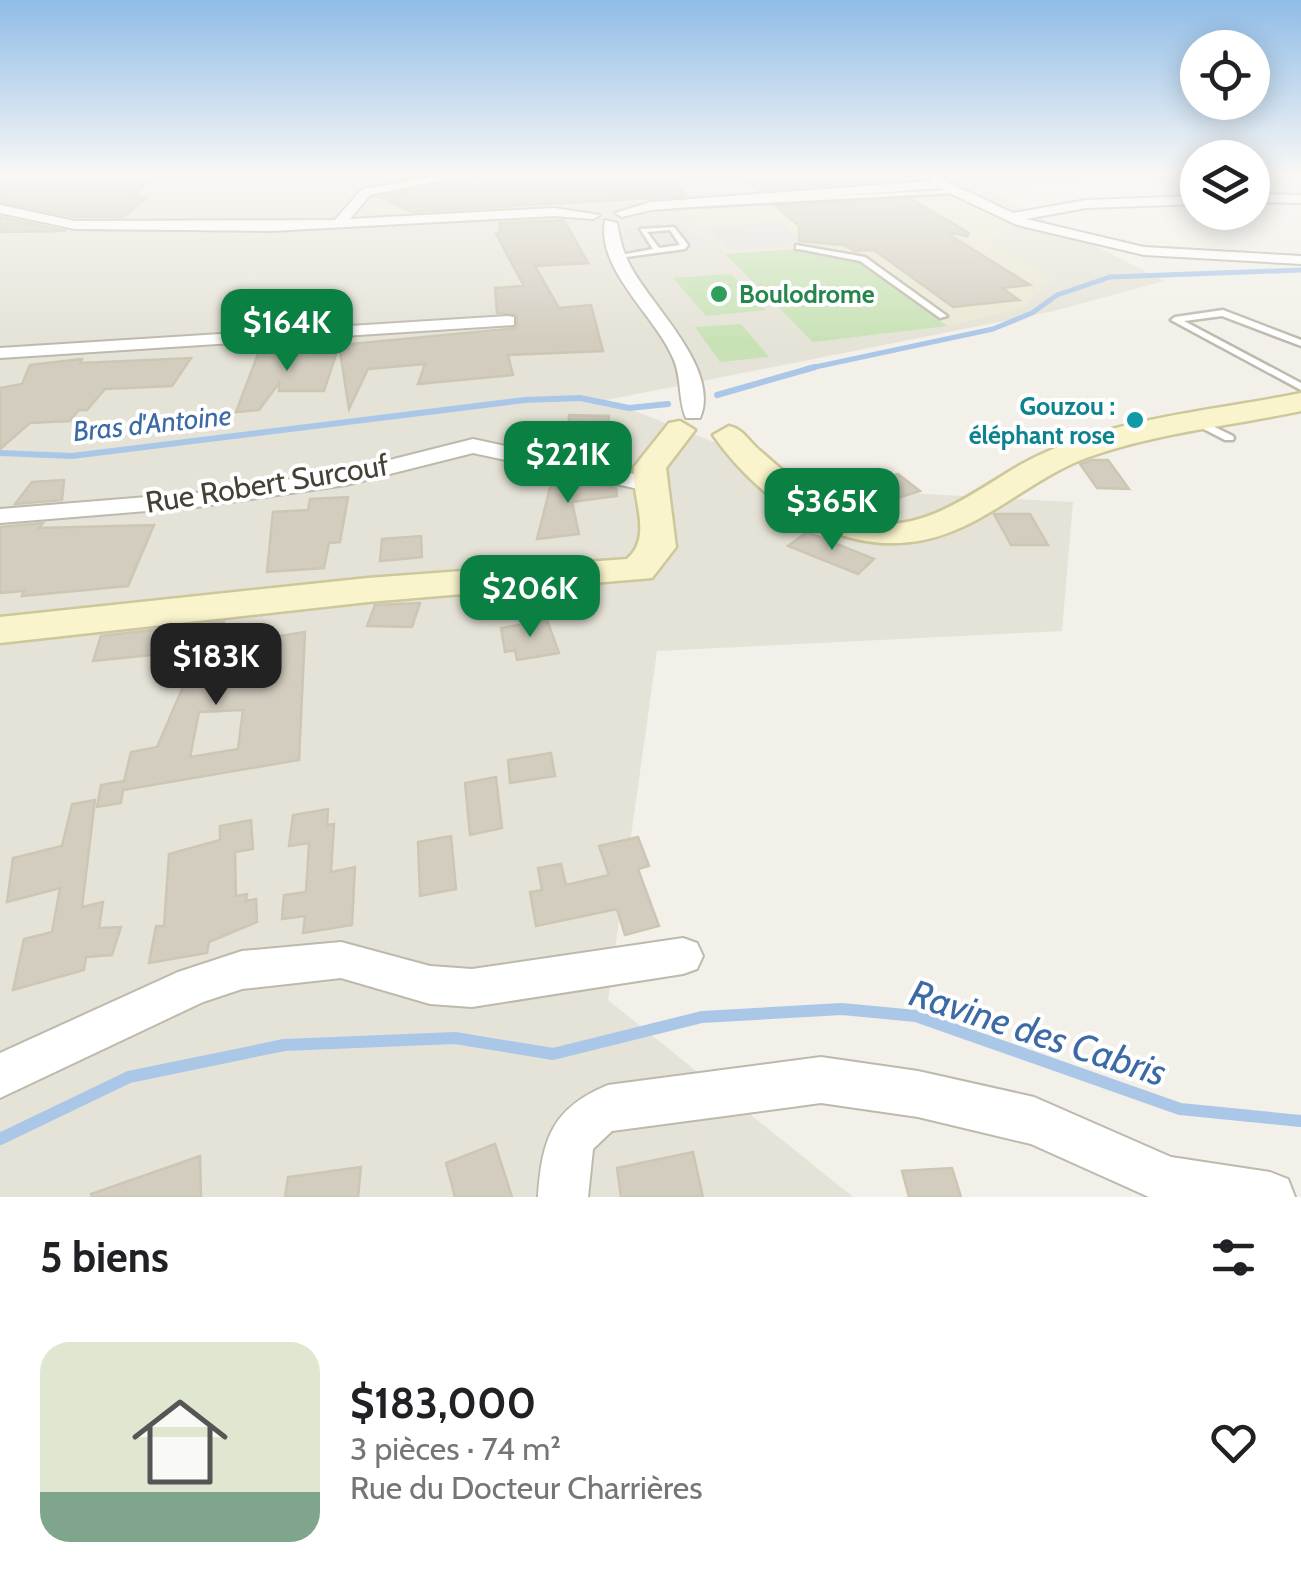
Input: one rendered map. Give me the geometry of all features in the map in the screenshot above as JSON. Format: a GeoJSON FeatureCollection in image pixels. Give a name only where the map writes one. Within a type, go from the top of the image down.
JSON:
{"type":"FeatureCollection","features":[{"type":"Feature","properties":{"kind":"street"},"geometry":{"type":"LineString","coordinates":[[612,230],[619,256],[686,360],[702,429],[825,521],[857,531],[914,533],[952,520],[1074,452],[1124,436],[1215,431],[1301,402]]}},
{"type":"Feature","properties":{"kind":"street"},"geometry":{"type":"LineString","coordinates":[[1061,230],[1144,251],[1301,260]]}},
{"type":"Feature","properties":{"kind":"street"},"geometry":{"type":"LineString","coordinates":[[0,352],[508,321]]}},
{"type":"Feature","properties":{"kind":"street"},"geometry":{"type":"LineString","coordinates":[[0,630],[368,590],[638,570],[662,548],[648,484],[650,467],[702,429]]}},
{"type":"Feature","properties":{"kind":"street","name":"Rue Robert Surcouf"},"geometry":{"type":"LineString","coordinates":[[0,516],[196,500],[346,478],[473,446],[648,484]]}},
{"type":"Feature","properties":{"kind":"street"},"geometry":{"type":"LineString","coordinates":[[0,1076],[193,986],[242,970],[341,960],[430,985],[472,988],[682,956]]}},
{"type":"Feature","properties":{"kind":"street"},"geometry":{"type":"LineString","coordinates":[[563,1197],[566,1152],[580,1124],[592,1114],[608,1108],[821,1080],[918,1094],[1034,1121],[1170,1181],[1270,1197]]}},
{"type":"Feature","properties":{"kind":"lane"},"geometry":{"type":"LineString","coordinates":[[644,230],[658,250]]}},
{"type":"Feature","properties":{"kind":"lane"},"geometry":{"type":"LineString","coordinates":[[619,256],[682,247],[673,230]]}},
{"type":"Feature","properties":{"kind":"lane"},"geometry":{"type":"LineString","coordinates":[[799,247],[862,259],[943,316]]}},
{"type":"Feature","properties":{"kind":"lane"},"geometry":{"type":"LineString","coordinates":[[1301,344],[1223,313],[1175,320],[1301,387]]}},
{"type":"Feature","properties":{"kind":"shaded area"},"geometry":{"type":"Polygon","coordinates":[[[0,230],[1065,230],[1164,281],[1054,311],[607,400],[833,489],[1073,502],[1062,631],[657,651],[608,1000],[853,1197],[0,1197],[0,230]]]}},
{"type":"Feature","properties":{"kind":"shaded area"},"geometry":{"type":"Polygon","coordinates":[[[625,230],[690,230],[704,245],[637,255],[625,230]]]}},
{"type":"Feature","properties":{"kind":"shaded area"},"geometry":{"type":"Polygon","coordinates":[[[705,230],[1005,230],[994,242],[1052,280],[1023,308],[947,326],[865,263],[797,249],[725,254],[705,230]]]}},
{"type":"Feature","properties":{"kind":"shaded area"},"geometry":{"type":"Polygon","coordinates":[[[708,230],[789,230],[805,244],[730,251],[708,230]]]}},
{"type":"Feature","properties":{"kind":"green space"},"geometry":{"type":"Polygon","coordinates":[[[796,249],[861,264],[947,326],[813,342],[725,254],[796,249]]]}},
{"type":"Feature","properties":{"kind":"green space","name":"Boulodrome"},"geometry":{"type":"Polygon","coordinates":[[[731,274],[766,310],[706,316],[673,278],[731,274]]]}},
{"type":"Feature","properties":{"kind":"green space"},"geometry":{"type":"Polygon","coordinates":[[[741,324],[769,357],[720,362],[695,327],[741,324]]]}},
{"type":"Feature","properties":{"kind":"building"},"geometry":{"type":"Polygon","coordinates":[[[0,230],[66,231],[0,232],[0,230]]]}},
{"type":"Feature","properties":{"kind":"building"},"geometry":{"type":"Polygon","coordinates":[[[570,230],[588,263],[535,266],[559,308],[591,305],[603,351],[508,355],[513,375],[418,384],[425,364],[368,369],[349,409],[339,345],[517,328],[517,315],[497,313],[495,288],[524,286],[496,234],[570,230]]]}},
{"type":"Feature","properties":{"kind":"building"},"geometry":{"type":"Polygon","coordinates":[[[799,230],[964,230],[969,233],[967,236],[945,232],[1030,285],[1002,288],[1019,300],[953,307],[874,250],[855,251],[844,245],[799,241],[799,230]]]}},
{"type":"Feature","properties":{"kind":"building"},"geometry":{"type":"Polygon","coordinates":[[[339,345],[324,391],[279,391],[279,383],[259,410],[236,412],[259,351],[339,345]]]}},
{"type":"Feature","properties":{"kind":"building"},"geometry":{"type":"Polygon","coordinates":[[[191,358],[172,386],[105,389],[87,410],[79,410],[70,421],[30,423],[0,449],[0,388],[22,384],[30,365],[82,359],[80,363],[191,358]]]}},
{"type":"Feature","properties":{"kind":"building"},"geometry":{"type":"Polygon","coordinates":[[[569,415],[609,416],[606,435],[615,435],[616,456],[567,456],[569,415]]]}},
{"type":"Feature","properties":{"kind":"building"},"geometry":{"type":"Polygon","coordinates":[[[1108,460],[1129,489],[1097,488],[1080,464],[1108,460]]]}},
{"type":"Feature","properties":{"kind":"building"},"geometry":{"type":"Polygon","coordinates":[[[898,474],[920,491],[894,499],[870,480],[898,474]]]}},
{"type":"Feature","properties":{"kind":"building"},"geometry":{"type":"Polygon","coordinates":[[[564,477],[616,488],[617,496],[572,502],[579,534],[537,539],[551,484],[564,483],[564,477]]]}},
{"type":"Feature","properties":{"kind":"building"},"geometry":{"type":"Polygon","coordinates":[[[64,480],[62,500],[15,504],[32,482],[64,480]]]}},
{"type":"Feature","properties":{"kind":"building"},"geometry":{"type":"Polygon","coordinates":[[[348,497],[340,542],[329,543],[324,568],[267,572],[273,512],[308,510],[310,499],[348,497]]]}},
{"type":"Feature","properties":{"kind":"building"},"geometry":{"type":"Polygon","coordinates":[[[994,514],[1030,514],[1048,545],[1011,545],[994,514]]]}},
{"type":"Feature","properties":{"kind":"building"},"geometry":{"type":"Polygon","coordinates":[[[43,523],[39,528],[154,525],[128,586],[22,596],[24,591],[0,593],[0,527],[43,523]]]}},
{"type":"Feature","properties":{"kind":"building"},"geometry":{"type":"Polygon","coordinates":[[[807,532],[874,559],[858,574],[788,546],[807,532]]]}},
{"type":"Feature","properties":{"kind":"building"},"geometry":{"type":"Polygon","coordinates":[[[421,536],[422,557],[380,561],[382,539],[421,536]]]}},
{"type":"Feature","properties":{"kind":"building"},"geometry":{"type":"Polygon","coordinates":[[[420,603],[412,627],[367,626],[375,605],[420,603]]]}},
{"type":"Feature","properties":{"kind":"building"},"geometry":{"type":"Polygon","coordinates":[[[547,620],[559,653],[517,660],[515,650],[505,652],[501,628],[547,620]]]}},
{"type":"Feature","properties":{"kind":"building"},"geometry":{"type":"Polygon","coordinates":[[[224,622],[218,672],[259,670],[261,639],[305,632],[299,760],[123,790],[121,803],[97,807],[101,785],[124,781],[131,752],[157,747],[199,650],[93,661],[101,636],[224,622]],[[243,710],[199,712],[190,757],[238,749],[243,710]]]}},
{"type":"Feature","properties":{"kind":"building"},"geometry":{"type":"Polygon","coordinates":[[[551,753],[555,776],[510,783],[508,760],[551,753]]]}},
{"type":"Feature","properties":{"kind":"building"},"geometry":{"type":"Polygon","coordinates":[[[496,777],[502,828],[470,835],[465,783],[496,777]]]}},
{"type":"Feature","properties":{"kind":"building"},"geometry":{"type":"Polygon","coordinates":[[[95,800],[82,907],[103,902],[99,928],[121,927],[112,955],[86,957],[84,970],[13,990],[24,939],[52,932],[60,888],[7,902],[13,858],[62,846],[72,804],[95,800]]]}},
{"type":"Feature","properties":{"kind":"building"},"geometry":{"type":"Polygon","coordinates":[[[328,809],[327,825],[334,824],[331,872],[355,867],[352,925],[303,933],[305,916],[282,919],[284,895],[306,892],[309,843],[289,846],[293,815],[328,809]]]}},
{"type":"Feature","properties":{"kind":"building"},"geometry":{"type":"Polygon","coordinates":[[[251,820],[253,849],[235,852],[236,896],[247,894],[246,901],[256,899],[257,922],[209,942],[207,953],[149,963],[156,926],[164,926],[169,854],[220,840],[220,826],[251,820]]]}},
{"type":"Feature","properties":{"kind":"building"},"geometry":{"type":"Polygon","coordinates":[[[451,836],[456,889],[420,896],[418,842],[451,836]]]}},
{"type":"Feature","properties":{"kind":"building"},"geometry":{"type":"Polygon","coordinates":[[[638,837],[649,866],[638,869],[659,926],[625,935],[617,909],[536,926],[530,892],[542,890],[538,868],[561,864],[566,885],[609,875],[599,846],[638,837]]]}},
{"type":"Feature","properties":{"kind":"building"},"geometry":{"type":"Polygon","coordinates":[[[495,1144],[512,1197],[455,1197],[446,1163],[495,1144]]]}},
{"type":"Feature","properties":{"kind":"building"},"geometry":{"type":"Polygon","coordinates":[[[693,1152],[703,1197],[621,1197],[617,1168],[693,1152]]]}},
{"type":"Feature","properties":{"kind":"building"},"geometry":{"type":"Polygon","coordinates":[[[200,1156],[201,1197],[92,1197],[91,1194],[200,1156]]]}},
{"type":"Feature","properties":{"kind":"building"},"geometry":{"type":"Polygon","coordinates":[[[361,1167],[358,1197],[285,1197],[288,1177],[361,1167]]]}},
{"type":"Feature","properties":{"kind":"building"},"geometry":{"type":"Polygon","coordinates":[[[952,1168],[961,1197],[909,1197],[902,1171],[952,1168]]]}},
{"type":"Feature","properties":{"kind":"waterway","name":"Bras d'Antoine"},"geometry":{"type":"LineString","coordinates":[[814,367],[993,329],[1032,313],[1057,295],[1110,277],[1301,270]]}},
{"type":"Feature","properties":{"kind":"waterway","name":"Bras d'Antoine"},"geometry":{"type":"LineString","coordinates":[[717,395],[814,367]]}},
{"type":"Feature","properties":{"kind":"waterway","name":"Bras d'Antoine"},"geometry":{"type":"LineString","coordinates":[[806,369],[814,367]]}},
{"type":"Feature","properties":{"kind":"waterway","name":"Bras d'Antoine"},"geometry":{"type":"LineString","coordinates":[[0,453],[72,456],[525,400],[580,398],[629,408],[668,404]]}},
{"type":"Feature","properties":{"kind":"waterway","name":"Ravine des Cabris"},"geometry":{"type":"LineString","coordinates":[[0,1139],[129,1077],[284,1045],[455,1038],[553,1054],[702,1017],[842,1009],[916,1016],[1180,1109],[1301,1121]]}},
{"type":"Feature","properties":{"kind":"place","name":"Boulodrome"},"geometry":{"type":"Point","coordinates":[719,294]}},
{"type":"Feature","properties":{"kind":"place","name":"Gouzou : éléphant rose"},"geometry":{"type":"Point","coordinates":[1135,420]}}]}
